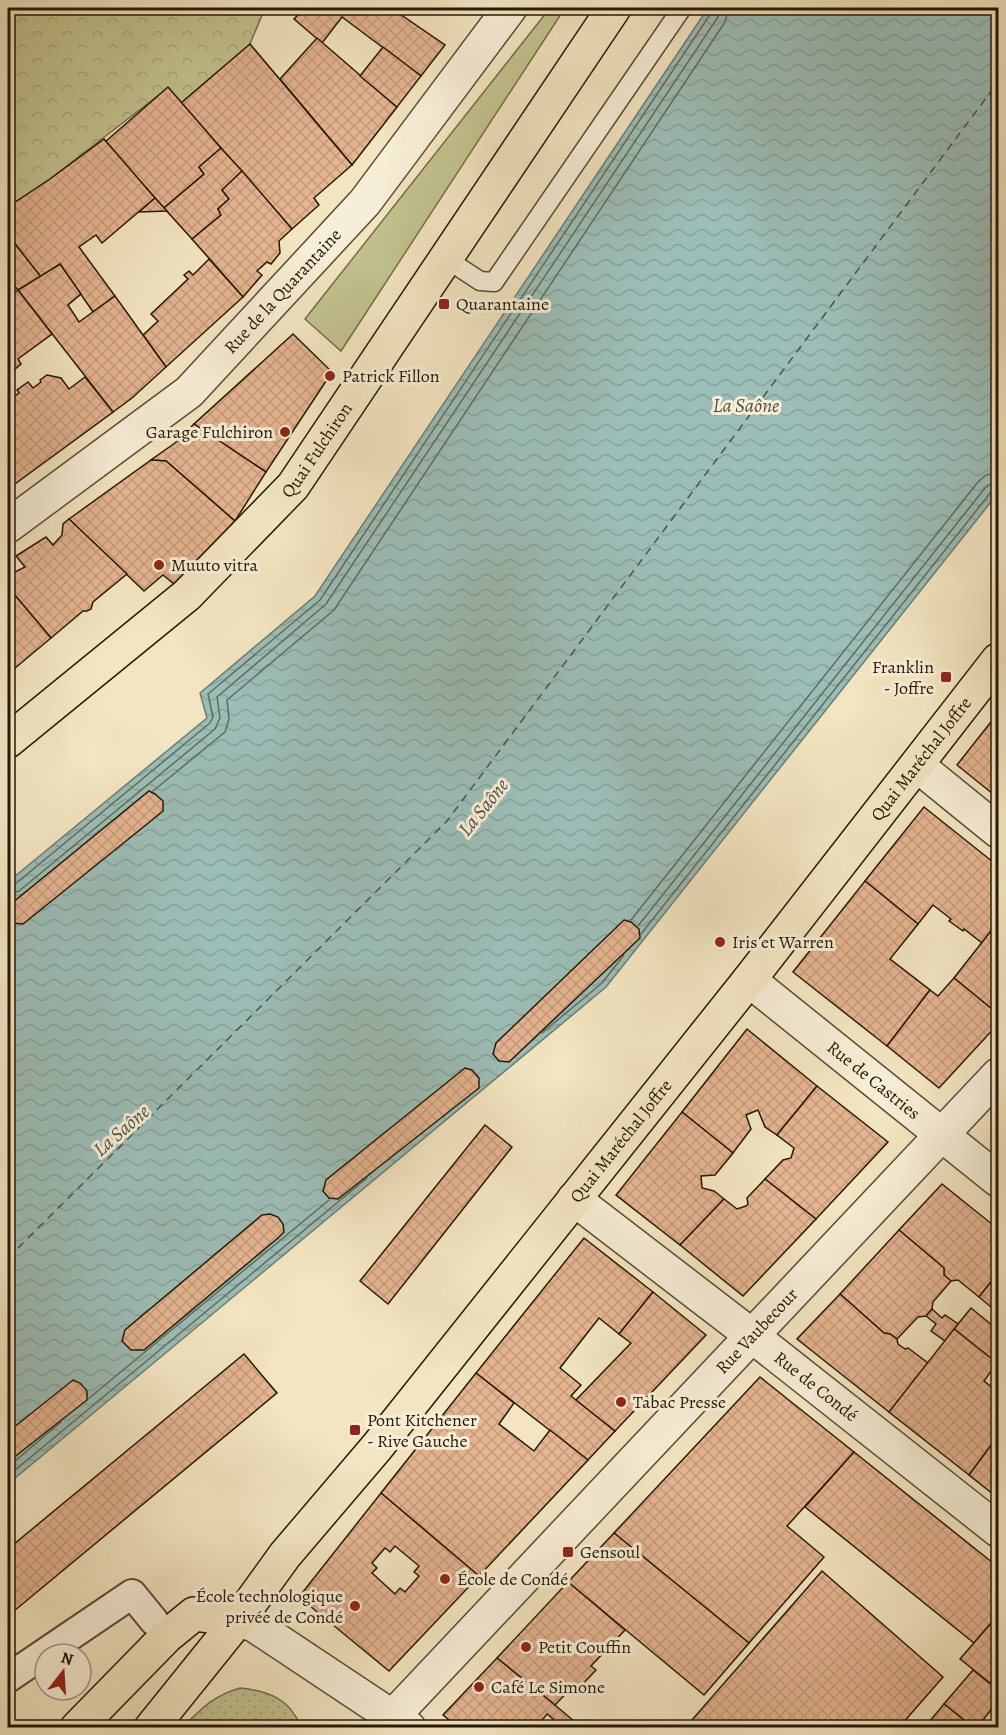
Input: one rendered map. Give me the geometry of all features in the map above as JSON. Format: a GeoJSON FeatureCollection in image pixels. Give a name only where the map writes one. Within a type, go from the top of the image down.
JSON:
{"type":"FeatureCollection","features":[{"type":"Feature","properties":{"kind":"main road","name":"Quai Fulchiron"},"geometry":{"type":"LineString","coordinates":[[8,741],[187,595],[293,486],[457,266],[614,8]]}},
{"type":"Feature","properties":{"kind":"main road","name":"Quai Maréchal Joffre"},"geometry":{"type":"LineString","coordinates":[[151,1728],[237,1620],[285,1555],[377,1447],[749,980],[999,660]]}},
{"type":"Feature","properties":{"kind":"main road"},"geometry":{"type":"LineString","coordinates":[[78,1725],[160,1629],[194,1614],[237,1620]]}},
{"type":"Feature","properties":{"kind":"street","name":"Rue de la Quarantaine"},"geometry":{"type":"LineString","coordinates":[[8,526],[189,392],[364,202],[510,8]]}},
{"type":"Feature","properties":{"kind":"street"},"geometry":{"type":"LineString","coordinates":[[918,766],[999,831]]}},
{"type":"Feature","properties":{"kind":"street","name":"Rue de Castries"},"geometry":{"type":"LineString","coordinates":[[749,980],[999,1180]]}},
{"type":"Feature","properties":{"kind":"street","name":"Rue Vaubecour"},"geometry":{"type":"LineString","coordinates":[[394,1724],[752,1335],[999,1075]]}},
{"type":"Feature","properties":{"kind":"street","name":"Rue de Condé"},"geometry":{"type":"LineString","coordinates":[[574,1199],[752,1335],[999,1530]]}},
{"type":"Feature","properties":{"kind":"street"},"geometry":{"type":"LineString","coordinates":[[8,1678],[132,1594],[160,1629]]}},
{"type":"Feature","properties":{"kind":"street"},"geometry":{"type":"LineString","coordinates":[[237,1620],[254,1625],[394,1724]]}},
{"type":"Feature","properties":{"kind":"lane"},"geometry":{"type":"LineString","coordinates":[[457,266],[480,281],[494,282],[681,8]]}},
{"type":"Feature","properties":{"kind":"green space"},"geometry":{"type":"Polygon","coordinates":[[[8,8],[265,8],[250,44],[181,103],[168,88],[50,179],[8,207],[8,8]]]}},
{"type":"Feature","properties":{"kind":"green space"},"geometry":{"type":"Polygon","coordinates":[[[550,8],[565,8],[341,351],[305,319],[550,8]]]}},
{"type":"Feature","properties":{"kind":"green space"},"geometry":{"type":"Polygon","coordinates":[[[240,1688],[269,1694],[285,1703],[301,1727],[183,1727],[215,1699],[240,1688]]]}},
{"type":"Feature","properties":{"kind":"water","name":"La Saône"},"geometry":{"type":"Polygon","coordinates":[[[708,8],[998,8],[998,493],[606,987],[8,1484],[8,882],[207,718],[200,693],[315,596],[708,8]]]}},
{"type":"Feature","properties":{"kind":"building"},"geometry":{"type":"Polygon","coordinates":[[[305,8],[391,8],[445,45],[421,76],[342,17],[322,43],[294,19],[305,8]]]}},
{"type":"Feature","properties":{"kind":"building"},"geometry":{"type":"Polygon","coordinates":[[[317,38],[397,107],[352,165],[280,79],[317,38]]]}},
{"type":"Feature","properties":{"kind":"building"},"geometry":{"type":"Polygon","coordinates":[[[250,44],[352,165],[314,198],[319,205],[292,229],[181,103],[250,44]]]}},
{"type":"Feature","properties":{"kind":"building"},"geometry":{"type":"Polygon","coordinates":[[[383,47],[421,76],[397,107],[360,76],[383,47]]]}},
{"type":"Feature","properties":{"kind":"building"},"geometry":{"type":"Polygon","coordinates":[[[168,87],[221,148],[199,167],[204,174],[164,208],[105,142],[168,87]]]}},
{"type":"Feature","properties":{"kind":"building"},"geometry":{"type":"Polygon","coordinates":[[[104,139],[155,198],[102,243],[96,235],[79,247],[115,296],[93,312],[60,264],[41,277],[8,235],[8,207],[104,139]]]}},
{"type":"Feature","properties":{"kind":"building"},"geometry":{"type":"Polygon","coordinates":[[[221,148],[242,171],[222,190],[229,199],[218,209],[221,215],[192,239],[164,208],[204,174],[199,167],[221,148]]]}},
{"type":"Feature","properties":{"kind":"building"},"geometry":{"type":"Polygon","coordinates":[[[242,171],[292,229],[279,241],[280,253],[271,264],[267,262],[257,271],[262,275],[243,297],[192,239],[221,215],[218,209],[229,199],[222,190],[242,171]]]}},
{"type":"Feature","properties":{"kind":"building"},"geometry":{"type":"Polygon","coordinates":[[[155,198],[167,211],[139,212],[155,198]]]}},
{"type":"Feature","properties":{"kind":"building"},"geometry":{"type":"Polygon","coordinates":[[[8,235],[41,277],[18,290],[8,278],[8,235]]]}},
{"type":"Feature","properties":{"kind":"building"},"geometry":{"type":"Polygon","coordinates":[[[209,259],[243,297],[166,367],[143,335],[158,321],[151,314],[188,279],[184,275],[189,271],[193,275],[209,259]]]}},
{"type":"Feature","properties":{"kind":"building"},"geometry":{"type":"Polygon","coordinates":[[[60,264],[81,294],[68,305],[79,322],[115,296],[166,367],[113,412],[18,290],[60,264]]]}},
{"type":"Feature","properties":{"kind":"building"},"geometry":{"type":"Polygon","coordinates":[[[18,290],[52,334],[18,359],[21,364],[8,375],[8,298],[18,290]]]}},
{"type":"Feature","properties":{"kind":"building"},"geometry":{"type":"Polygon","coordinates":[[[293,334],[332,372],[266,472],[194,424],[293,334]]]}},
{"type":"Feature","properties":{"kind":"building"},"geometry":{"type":"Polygon","coordinates":[[[47,375],[61,378],[69,389],[85,377],[113,412],[8,489],[8,397],[10,395],[12,398],[19,393],[17,390],[28,382],[33,388],[47,375]]]}},
{"type":"Feature","properties":{"kind":"building"},"geometry":{"type":"Polygon","coordinates":[[[194,424],[266,472],[235,521],[166,461],[151,460],[175,443],[194,424]]]}},
{"type":"Feature","properties":{"kind":"building"},"geometry":{"type":"Polygon","coordinates":[[[151,460],[166,461],[235,521],[174,584],[163,575],[144,591],[69,519],[151,460]]]}},
{"type":"Feature","properties":{"kind":"building"},"geometry":{"type":"Polygon","coordinates":[[[69,519],[127,574],[93,602],[91,609],[83,611],[51,638],[8,587],[8,571],[13,573],[25,567],[16,556],[46,537],[53,545],[62,535],[63,524],[69,519]]]}},
{"type":"Feature","properties":{"kind":"building"},"geometry":{"type":"Polygon","coordinates":[[[8,587],[51,638],[8,674],[8,587]]]}},
{"type":"Feature","properties":{"kind":"building"},"geometry":{"type":"Polygon","coordinates":[[[998,713],[998,798],[957,765],[998,713]]]}},
{"type":"Feature","properties":{"kind":"building"},"geometry":{"type":"Polygon","coordinates":[[[149,791],[163,801],[163,811],[23,924],[13,923],[8,915],[11,904],[149,791]]]}},
{"type":"Feature","properties":{"kind":"building"},"geometry":{"type":"Polygon","coordinates":[[[924,807],[998,866],[998,922],[982,943],[949,921],[951,919],[933,905],[918,924],[865,881],[924,807]]]}},
{"type":"Feature","properties":{"kind":"building"},"geometry":{"type":"Polygon","coordinates":[[[865,881],[918,924],[890,959],[930,990],[887,1046],[793,972],[865,881]]]}},
{"type":"Feature","properties":{"kind":"building"},"geometry":{"type":"Polygon","coordinates":[[[624,920],[631,922],[639,929],[640,938],[509,1062],[499,1061],[493,1054],[496,1043],[624,920]]]}},
{"type":"Feature","properties":{"kind":"building"},"geometry":{"type":"Polygon","coordinates":[[[998,922],[998,1014],[954,978],[998,922]]]}},
{"type":"Feature","properties":{"kind":"building"},"geometry":{"type":"Polygon","coordinates":[[[954,978],[998,1014],[998,1024],[939,1088],[887,1046],[930,990],[938,996],[954,978]]]}},
{"type":"Feature","properties":{"kind":"building"},"geometry":{"type":"Polygon","coordinates":[[[747,1029],[817,1086],[777,1135],[765,1127],[758,1110],[746,1115],[751,1129],[733,1153],[682,1112],[747,1029]]]}},
{"type":"Feature","properties":{"kind":"building"},"geometry":{"type":"Polygon","coordinates":[[[465,1068],[472,1070],[479,1078],[479,1088],[338,1199],[329,1198],[323,1191],[326,1180],[465,1068]]]}},
{"type":"Feature","properties":{"kind":"building"},"geometry":{"type":"Polygon","coordinates":[[[817,1086],[888,1142],[816,1219],[765,1179],[783,1160],[791,1158],[794,1148],[777,1135],[817,1086]]]}},
{"type":"Feature","properties":{"kind":"building"},"geometry":{"type":"Polygon","coordinates":[[[682,1112],[733,1153],[715,1175],[701,1176],[702,1188],[714,1191],[724,1199],[680,1245],[616,1195],[682,1112]]]}},
{"type":"Feature","properties":{"kind":"building"},"geometry":{"type":"Polygon","coordinates":[[[485,1125],[512,1147],[388,1304],[360,1281],[485,1125]]]}},
{"type":"Feature","properties":{"kind":"building"},"geometry":{"type":"Polygon","coordinates":[[[765,1179],[816,1219],[743,1296],[680,1245],[724,1199],[737,1209],[746,1206],[747,1198],[765,1179]]]}},
{"type":"Feature","properties":{"kind":"building"},"geometry":{"type":"Polygon","coordinates":[[[942,1184],[998,1229],[998,1273],[979,1297],[958,1280],[951,1281],[944,1275],[944,1268],[899,1230],[942,1184]]]}},
{"type":"Feature","properties":{"kind":"building"},"geometry":{"type":"Polygon","coordinates":[[[270,1214],[278,1217],[283,1224],[284,1232],[278,1238],[144,1350],[131,1350],[122,1341],[125,1330],[262,1215],[270,1214]]]}},
{"type":"Feature","properties":{"kind":"building"},"geometry":{"type":"Polygon","coordinates":[[[899,1230],[944,1268],[944,1275],[951,1281],[933,1302],[932,1309],[926,1316],[918,1317],[897,1339],[884,1333],[840,1294],[899,1230]]]}},
{"type":"Feature","properties":{"kind":"building"},"geometry":{"type":"Polygon","coordinates":[[[584,1238],[653,1292],[619,1334],[599,1318],[560,1368],[581,1385],[571,1396],[615,1431],[588,1460],[476,1373],[584,1238]]]}},
{"type":"Feature","properties":{"kind":"building"},"geometry":{"type":"Polygon","coordinates":[[[998,1273],[998,1313],[979,1297],[998,1273]]]}},
{"type":"Feature","properties":{"kind":"building"},"geometry":{"type":"Polygon","coordinates":[[[653,1292],[706,1335],[615,1431],[576,1400],[631,1343],[619,1334],[653,1292]]]}},
{"type":"Feature","properties":{"kind":"building"},"geometry":{"type":"Polygon","coordinates":[[[840,1294],[884,1333],[897,1339],[898,1344],[905,1349],[908,1348],[928,1363],[889,1412],[797,1339],[840,1294]]]}},
{"type":"Feature","properties":{"kind":"building"},"geometry":{"type":"Polygon","coordinates":[[[971,1308],[998,1330],[998,1364],[954,1329],[971,1308]]]}},
{"type":"Feature","properties":{"kind":"building"},"geometry":{"type":"Polygon","coordinates":[[[932,1309],[942,1318],[945,1315],[958,1324],[945,1341],[931,1331],[936,1324],[926,1316],[932,1309]]]}},
{"type":"Feature","properties":{"kind":"building"},"geometry":{"type":"Polygon","coordinates":[[[954,1329],[997,1363],[984,1381],[998,1392],[998,1436],[969,1475],[889,1412],[954,1329]]]}},
{"type":"Feature","properties":{"kind":"building"},"geometry":{"type":"Polygon","coordinates":[[[244,1354],[277,1393],[8,1616],[8,1549],[244,1354]]]}},
{"type":"Feature","properties":{"kind":"building"},"geometry":{"type":"Polygon","coordinates":[[[476,1373],[514,1403],[499,1424],[534,1451],[550,1430],[588,1460],[479,1576],[381,1493],[476,1373]]]}},
{"type":"Feature","properties":{"kind":"building"},"geometry":{"type":"Polygon","coordinates":[[[760,1377],[854,1452],[787,1526],[824,1557],[749,1643],[614,1533],[760,1377]]]}},
{"type":"Feature","properties":{"kind":"building"},"geometry":{"type":"Polygon","coordinates":[[[73,1380],[80,1383],[87,1391],[87,1400],[8,1462],[8,1432],[73,1380]]]}},
{"type":"Feature","properties":{"kind":"building"},"geometry":{"type":"Polygon","coordinates":[[[998,1436],[998,1498],[969,1475],[998,1436]]]}},
{"type":"Feature","properties":{"kind":"building"},"geometry":{"type":"Polygon","coordinates":[[[854,1452],[998,1567],[998,1615],[974,1643],[805,1507],[854,1452]]]}},
{"type":"Feature","properties":{"kind":"building"},"geometry":{"type":"Polygon","coordinates":[[[381,1493],[479,1576],[389,1671],[299,1597],[381,1493]],[[395,1546],[390,1552],[385,1548],[372,1563],[377,1568],[372,1573],[395,1594],[400,1588],[405,1592],[419,1576],[414,1572],[419,1566],[395,1546]]]}},
{"type":"Feature","properties":{"kind":"building"},"geometry":{"type":"Polygon","coordinates":[[[614,1533],[749,1643],[704,1695],[568,1582],[614,1533]]]}},
{"type":"Feature","properties":{"kind":"building"},"geometry":{"type":"Polygon","coordinates":[[[822,1571],[943,1677],[902,1724],[906,1728],[685,1728],[822,1571]]]}},
{"type":"Feature","properties":{"kind":"building"},"geometry":{"type":"Polygon","coordinates":[[[568,1582],[625,1630],[591,1666],[596,1670],[580,1687],[576,1683],[555,1705],[497,1658],[568,1582]]]}},
{"type":"Feature","properties":{"kind":"building"},"geometry":{"type":"Polygon","coordinates":[[[998,1615],[998,1673],[990,1683],[960,1659],[998,1615]]]}},
{"type":"Feature","properties":{"kind":"building"},"geometry":{"type":"Polygon","coordinates":[[[497,1658],[582,1728],[564,1728],[547,1714],[536,1728],[459,1728],[443,1715],[497,1658]]]}},
{"type":"Feature","properties":{"kind":"building"},"geometry":{"type":"Polygon","coordinates":[[[973,1670],[998,1690],[998,1701],[983,1720],[992,1727],[998,1720],[998,1728],[974,1728],[944,1704],[973,1670]]]}},
{"type":"Feature","properties":{"kind":"building"},"geometry":{"type":"Polygon","coordinates":[[[944,1704],[974,1728],[924,1728],[944,1704]]]}},
{"type":"Feature","properties":{"kind":"ferry route"},"geometry":{"type":"LineString","coordinates":[[8,1258],[447,821],[998,82]]}},
{"type":"Feature","properties":{"kind":"place","name":"Quarantaine"},"geometry":{"type":"Point","coordinates":[444,304]}},
{"type":"Feature","properties":{"kind":"place","name":"Patrick Fillon"},"geometry":{"type":"Point","coordinates":[330,376]}},
{"type":"Feature","properties":{"kind":"place","name":"Garage Fulchiron"},"geometry":{"type":"Point","coordinates":[285,432]}},
{"type":"Feature","properties":{"kind":"place","name":"Muuto vitra"},"geometry":{"type":"Point","coordinates":[159,565]}},
{"type":"Feature","properties":{"kind":"place","name":"Franklin - Joffre"},"geometry":{"type":"Point","coordinates":[946,677]}},
{"type":"Feature","properties":{"kind":"place","name":"Iris et Warren"},"geometry":{"type":"Point","coordinates":[720,942]}},
{"type":"Feature","properties":{"kind":"place","name":"Tabac Presse"},"geometry":{"type":"Point","coordinates":[621,1402]}},
{"type":"Feature","properties":{"kind":"place","name":"Pont Kitchener - Rive Gauche"},"geometry":{"type":"Point","coordinates":[355,1430]}},
{"type":"Feature","properties":{"kind":"place","name":"Gensoul"},"geometry":{"type":"Point","coordinates":[568,1552]}},
{"type":"Feature","properties":{"kind":"place","name":"École de Condé"},"geometry":{"type":"Point","coordinates":[445,1579]}},
{"type":"Feature","properties":{"kind":"place","name":"École technologique privée de Condé"},"geometry":{"type":"Point","coordinates":[355,1606]}},
{"type":"Feature","properties":{"kind":"place","name":"Petit Couffin"},"geometry":{"type":"Point","coordinates":[526,1647]}},
{"type":"Feature","properties":{"kind":"place","name":"Café Le Simone"},"geometry":{"type":"Point","coordinates":[479,1687]}}]}
